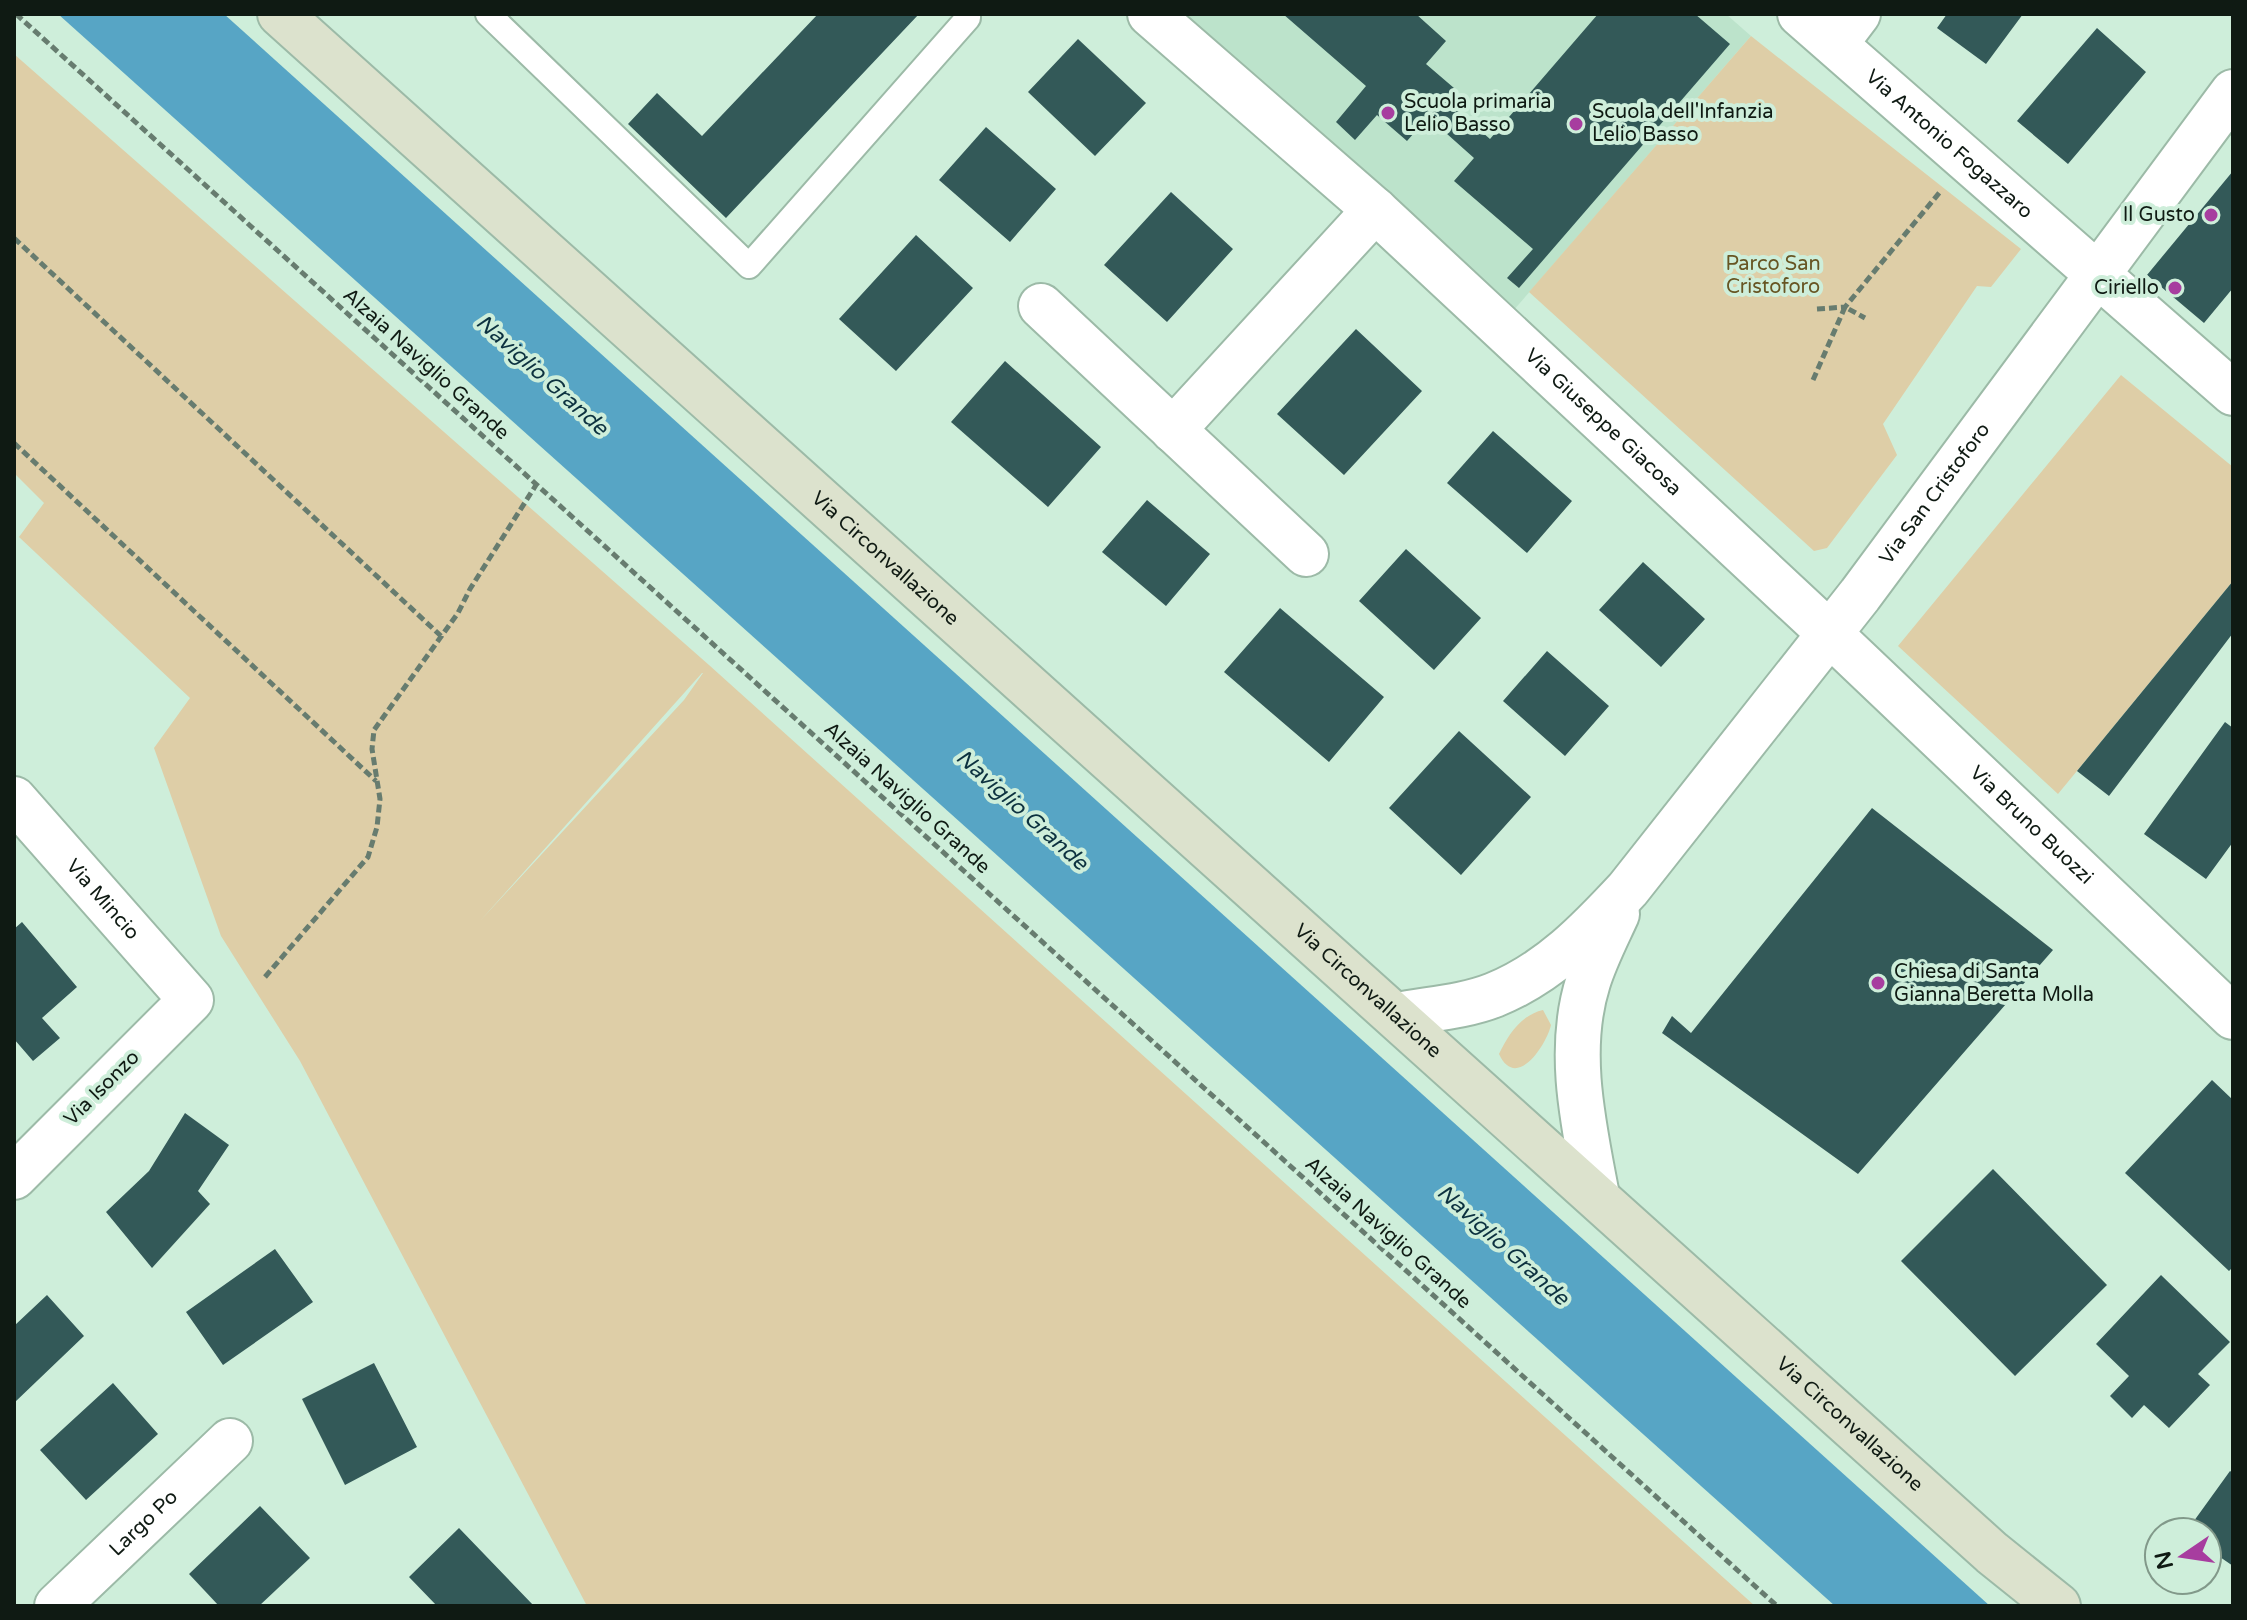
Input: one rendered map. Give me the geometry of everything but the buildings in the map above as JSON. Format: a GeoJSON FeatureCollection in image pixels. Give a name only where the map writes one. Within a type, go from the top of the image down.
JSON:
{"type":"FeatureCollection","features":[{"type":"Feature","properties":{"kind":"main road","name":"Via Circonvallazione"},"geometry":{"type":"LineString","coordinates":[[280,14],[1992,1553],[2058,1606]]}},
{"type":"Feature","properties":{"kind":"street","name":"Via Giuseppe Giacosa"},"geometry":{"type":"LineString","coordinates":[[1150,14],[1375,210],[1829,633]]}},
{"type":"Feature","properties":{"kind":"street","name":"Via Antonio Fogazzaro"},"geometry":{"type":"LineString","coordinates":[[1800,14],[1847,29],[2095,275],[2233,393]]}},
{"type":"Feature","properties":{"kind":"street","name":"Via San Cristoforo"},"geometry":{"type":"LineString","coordinates":[[1628,889],[1860,595],[2233,92]]}},
{"type":"Feature","properties":{"kind":"street"},"geometry":{"type":"LineString","coordinates":[[1173,430],[1375,210]]}},
{"type":"Feature","properties":{"kind":"street"},"geometry":{"type":"LineString","coordinates":[[1041,306],[1306,554]]}},
{"type":"Feature","properties":{"kind":"street","name":"Via Bruno Buozzi"},"geometry":{"type":"LineString","coordinates":[[1829,633],[2233,1017]]}},
{"type":"Feature","properties":{"kind":"street","name":"Via Mincio"},"geometry":{"type":"LineString","coordinates":[[14,799],[191,1000]]}},
{"type":"Feature","properties":{"kind":"street"},"geometry":{"type":"LineString","coordinates":[[1397,1015],[1491,996],[1530,979],[1586,934],[1628,889]]}},
{"type":"Feature","properties":{"kind":"street"},"geometry":{"type":"LineString","coordinates":[[1597,1196],[1582,1118],[1580,1025],[1587,983],[1628,889]]}},
{"type":"Feature","properties":{"kind":"street","name":"Via Isonzo"},"geometry":{"type":"LineString","coordinates":[[14,1177],[191,1000]]}},
{"type":"Feature","properties":{"kind":"street","name":"Largo Po"},"geometry":{"type":"LineString","coordinates":[[57,1606],[230,1441]]}},
{"type":"Feature","properties":{"kind":"lane"},"geometry":{"type":"LineString","coordinates":[[488,14],[749,266],[968,18],[968,14]]}},
{"type":"Feature","properties":{"kind":"path","name":"Alzaia Naviglio Grande"},"geometry":{"type":"LineString","coordinates":[[16,14],[1777,1606]]}},
{"type":"Feature","properties":{"kind":"path"},"geometry":{"type":"LineString","coordinates":[[1813,380],[1845,307],[1943,188]]}},
{"type":"Feature","properties":{"kind":"path"},"geometry":{"type":"LineString","coordinates":[[14,238],[441,636]]}},
{"type":"Feature","properties":{"kind":"path"},"geometry":{"type":"LineString","coordinates":[[1817,309],[1845,307],[1865,318]]}},
{"type":"Feature","properties":{"kind":"path"},"geometry":{"type":"LineString","coordinates":[[14,443],[377,781]]}},
{"type":"Feature","properties":{"kind":"path"},"geometry":{"type":"LineString","coordinates":[[265,977],[368,857],[377,827],[380,799],[372,749],[374,730],[458,613],[536,485]]}},
{"type":"Feature","properties":{"kind":"shaded area"},"geometry":{"type":"Polygon","coordinates":[[[1177,14],[1726,14],[1751,36],[1513,311],[1177,14]]]}},
{"type":"Feature","properties":{"kind":"green space","name":"Parco San Cristoforo"},"geometry":{"type":"Polygon","coordinates":[[[1751,36],[2021,249],[1991,287],[1977,286],[1883,424],[1897,455],[1827,548],[1814,551],[1529,292],[1751,36]]]}},
{"type":"Feature","properties":{"kind":"green space"},"geometry":{"type":"Polygon","coordinates":[[[14,54],[709,665],[1755,1606],[587,1606],[300,1061],[221,936],[154,748],[190,698],[19,537],[44,503],[14,473],[14,54]],[[703,673],[480,921],[684,700],[703,673]]]}},
{"type":"Feature","properties":{"kind":"green space"},"geometry":{"type":"Polygon","coordinates":[[[2121,375],[2233,467],[2233,581],[2058,794],[1898,646],[2121,375]]]}},
{"type":"Feature","properties":{"kind":"green space"},"geometry":{"type":"Polygon","coordinates":[[[1543,1010],[1551,1025],[1537,1053],[1522,1067],[1514,1068],[1506,1064],[1499,1054],[1511,1033],[1528,1016],[1543,1010]]]}},
{"type":"Feature","properties":{"kind":"water","name":"Naviglio Grande"},"geometry":{"type":"Polygon","coordinates":[[[58,14],[224,14],[1990,1606],[1835,1606],[58,14]]]}},
{"type":"Feature","properties":{"kind":"place","name":"Scuola primaria Lelio Basso"},"geometry":{"type":"Point","coordinates":[1388,113]}},
{"type":"Feature","properties":{"kind":"place","name":"Scuola dell'Infanzia Lelio Basso"},"geometry":{"type":"Point","coordinates":[1576,124]}},
{"type":"Feature","properties":{"kind":"place","name":"Il Gusto"},"geometry":{"type":"Point","coordinates":[2211,215]}},
{"type":"Feature","properties":{"kind":"place","name":"Ciriello"},"geometry":{"type":"Point","coordinates":[2175,288]}},
{"type":"Feature","properties":{"kind":"place","name":"Chiesa di Santa Gianna Beretta Molla"},"geometry":{"type":"Point","coordinates":[1878,983]}}]}
